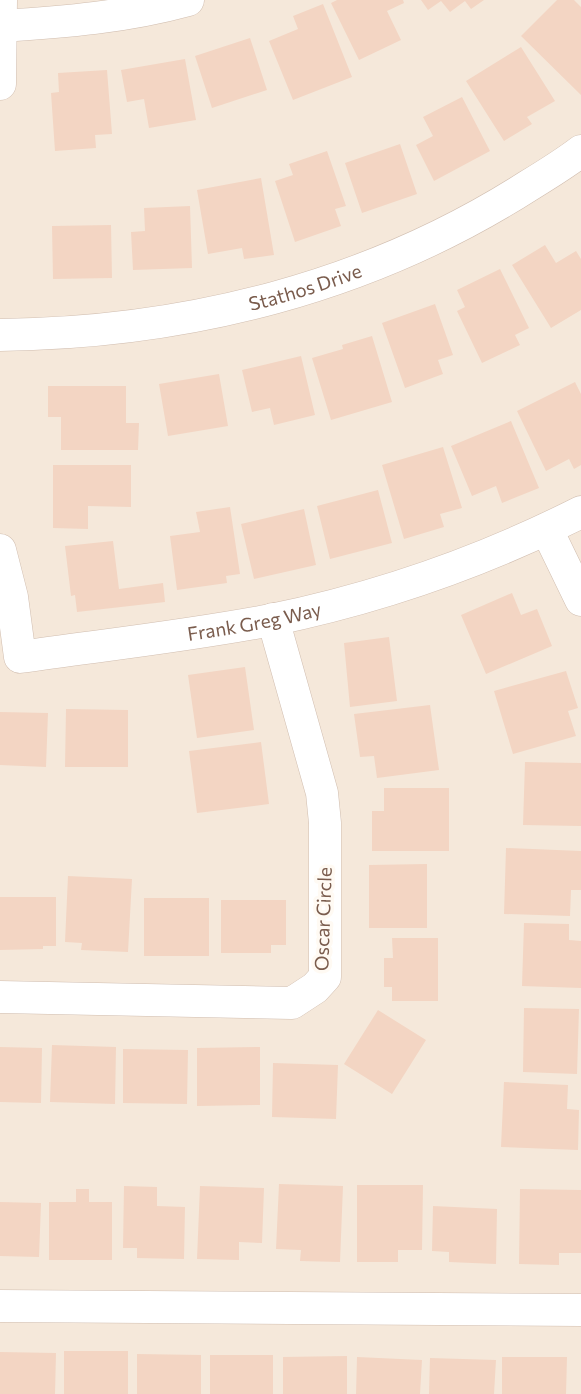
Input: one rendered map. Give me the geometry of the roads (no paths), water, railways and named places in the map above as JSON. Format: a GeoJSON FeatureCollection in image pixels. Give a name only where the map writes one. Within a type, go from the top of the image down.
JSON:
{"type":"FeatureCollection","features":[{"type":"Feature","properties":{"kind":"street"},"geometry":{"type":"LineString","coordinates":[[0,84],[1,0]]}},
{"type":"Feature","properties":{"kind":"street"},"geometry":{"type":"LineString","coordinates":[[1,26],[81,21],[155,9],[188,0]]}},
{"type":"Feature","properties":{"kind":"street","name":"Stathos Drive"},"geometry":{"type":"LineString","coordinates":[[0,335],[57,335],[149,326],[240,309],[299,292],[386,261],[442,235],[496,206],[581,152]]}},
{"type":"Feature","properties":{"kind":"street","name":"Frank Greg Way"},"geometry":{"type":"LineString","coordinates":[[0,551],[12,597],[20,657],[213,630],[336,605],[458,566],[547,530],[581,512]]}},
{"type":"Feature","properties":{"kind":"street"},"geometry":{"type":"LineString","coordinates":[[547,530],[581,600]]}},
{"type":"Feature","properties":{"kind":"street","name":"Oscar Circle"},"geometry":{"type":"LineString","coordinates":[[0,997],[292,1003],[315,988],[325,976],[325,823],[322,793],[273,619]]}},
{"type":"Feature","properties":{"kind":"street"},"geometry":{"type":"LineString","coordinates":[[0,1306],[581,1310]]}}]}
